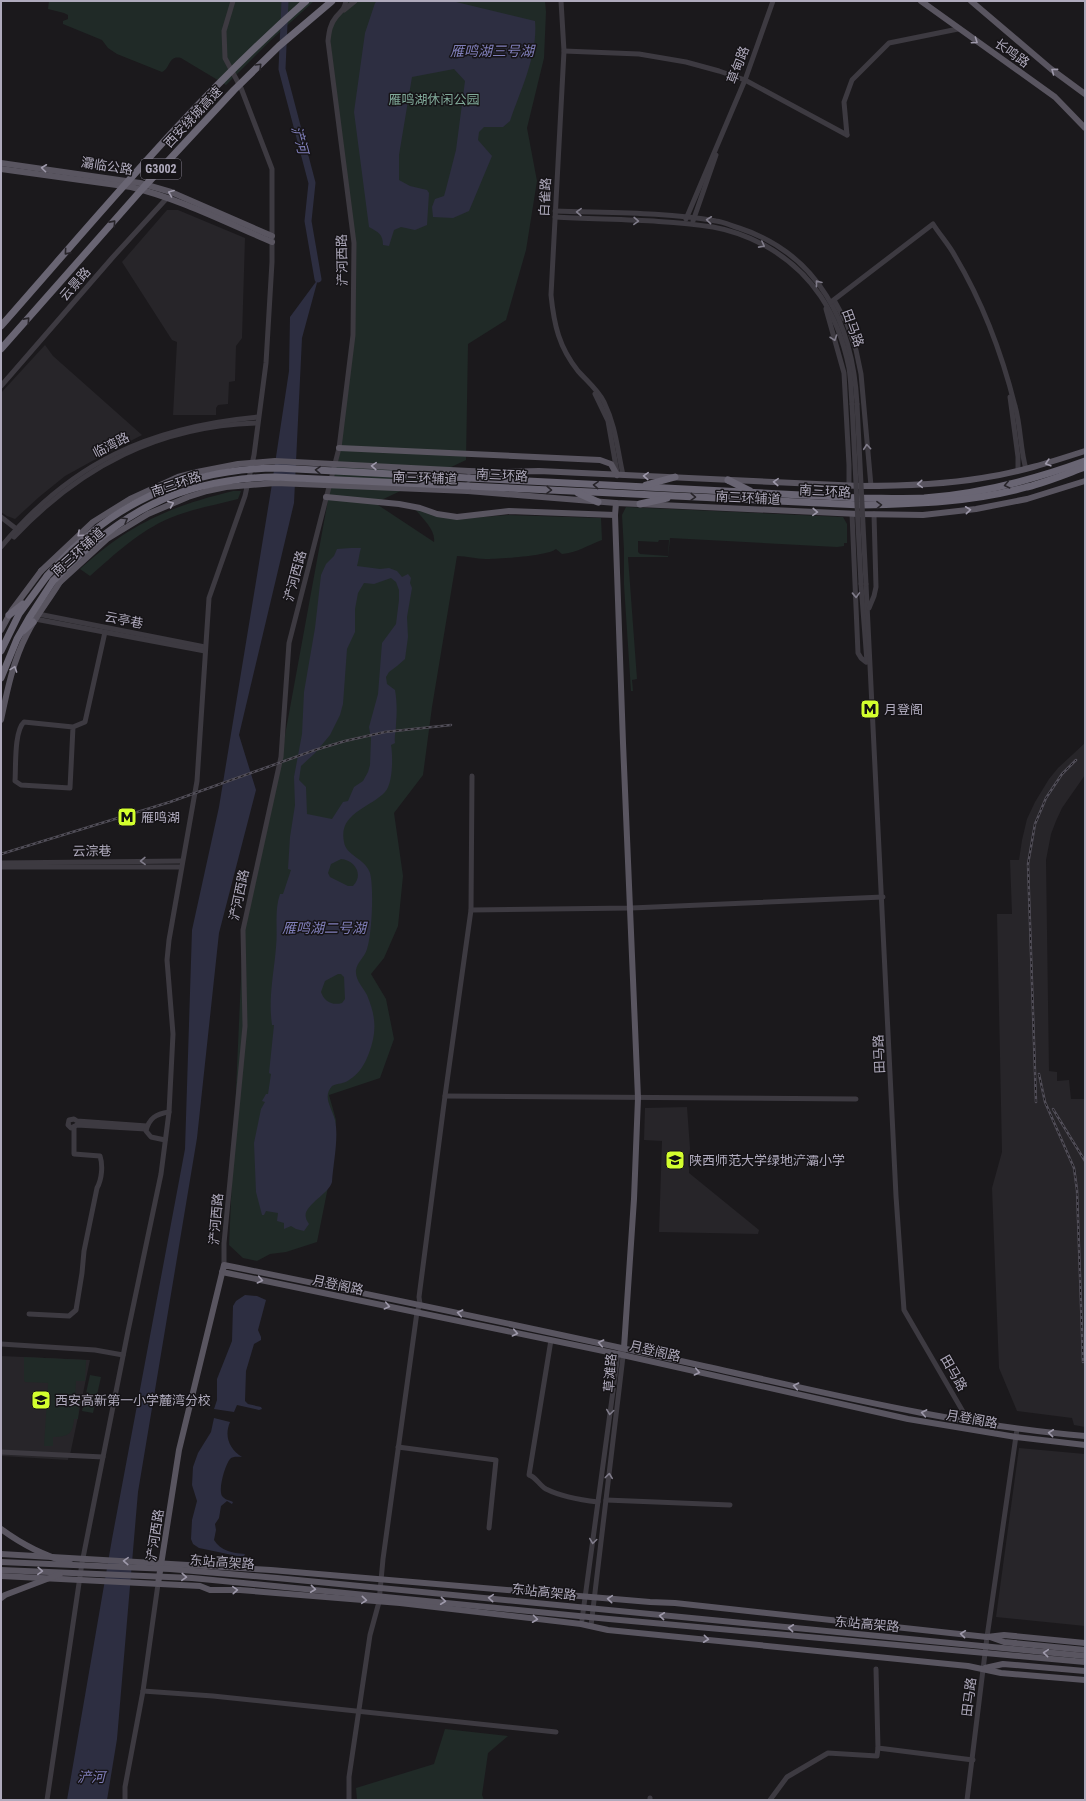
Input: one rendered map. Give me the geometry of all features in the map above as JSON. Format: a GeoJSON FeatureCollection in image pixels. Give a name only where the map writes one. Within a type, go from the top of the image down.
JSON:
{"type":"FeatureCollection","features":[{"type":"Feature","properties":{"kind":"highway","name":"西安绕城高速"},"geometry":{"type":"LineString","coordinates":[[1,326],[192,112],[254,48],[306,1]]}},
{"type":"Feature","properties":{"kind":"highway","name":"西安绕城高速"},"geometry":{"type":"LineString","coordinates":[[1,349],[143,188],[234,90],[279,46],[332,1]]}},
{"type":"Feature","properties":{"kind":"highway","name":"南三环路"},"geometry":{"type":"LineString","coordinates":[[1,652],[19,614],[44,574],[96,528],[121,510],[147,497],[203,476],[249,468],[277,468],[469,474],[640,487],[860,498],[923,498],[984,493],[1085,461]]}},
{"type":"Feature","properties":{"kind":"highway","name":"南三环路"},"geometry":{"type":"LineString","coordinates":[[1,678],[20,634],[29,618],[76,557],[111,529],[161,500],[203,486],[251,477],[275,477],[468,488],[574,491],[861,505],[915,504],[1028,487],[1085,467]]}},
{"type":"Feature","properties":{"kind":"highway"},"geometry":{"type":"LineString","coordinates":[[640,487],[675,478]]}},
{"type":"Feature","properties":{"kind":"highway"},"geometry":{"type":"LineString","coordinates":[[728,480],[754,493]]}},
{"type":"Feature","properties":{"kind":"highway"},"geometry":{"type":"LineString","coordinates":[[574,491],[598,502]]}},
{"type":"Feature","properties":{"kind":"highway"},"geometry":{"type":"LineString","coordinates":[[640,504],[678,496]]}},
{"type":"Feature","properties":{"kind":"highway"},"geometry":{"type":"LineString","coordinates":[[9,615],[30,597]]}},
{"type":"Feature","properties":{"kind":"highway"},"geometry":{"type":"LineString","coordinates":[[20,634],[36,618]]}},
{"type":"Feature","properties":{"kind":"main road","name":"长鸣路"},"geometry":{"type":"LineString","coordinates":[[921,1],[958,29],[1055,96],[1085,128]]}},
{"type":"Feature","properties":{"kind":"main road","name":"长鸣路"},"geometry":{"type":"LineString","coordinates":[[971,1],[1051,69],[1085,94]]}},
{"type":"Feature","properties":{"kind":"main road","name":"灞临公路"},"geometry":{"type":"LineString","coordinates":[[1,163],[140,183],[171,192],[272,239]]}},
{"type":"Feature","properties":{"kind":"main road","name":"灞临公路"},"geometry":{"type":"LineString","coordinates":[[1,169],[131,187],[167,198],[272,239]]}},
{"type":"Feature","properties":{"kind":"main road"},"geometry":{"type":"LineString","coordinates":[[339,448],[600,460],[611,464],[620,475]]}},
{"type":"Feature","properties":{"kind":"main road","name":"南三环辅道"},"geometry":{"type":"LineString","coordinates":[[469,474],[539,471],[871,486],[954,482],[1018,471],[1085,451]]}},
{"type":"Feature","properties":{"kind":"main road","name":"南三环辅道"},"geometry":{"type":"LineString","coordinates":[[468,488],[598,502],[852,514],[923,515],[976,509],[1027,499],[1085,481]]}},
{"type":"Feature","properties":{"kind":"main road"},"geometry":{"type":"LineString","coordinates":[[326,497],[400,504],[420,508],[437,514],[457,517],[509,511],[615,515]]}},
{"type":"Feature","properties":{"kind":"main road"},"geometry":{"type":"LineString","coordinates":[[616,503],[615,515],[623,751],[631,908],[638,1098],[634,1199],[624,1348]]}},
{"type":"Feature","properties":{"kind":"main road","name":"南三环辅道"},"geometry":{"type":"LineString","coordinates":[[1,630],[9,615],[44,574]]}},
{"type":"Feature","properties":{"kind":"main road","name":"南三环辅道"},"geometry":{"type":"LineString","coordinates":[[1,720],[8,684],[26,636],[56,582]]}},
{"type":"Feature","properties":{"kind":"main road","name":"月登阁路"},"geometry":{"type":"LineString","coordinates":[[223,1268],[420,1304],[969,1422],[1085,1436]]}},
{"type":"Feature","properties":{"kind":"main road","name":"月登阁路"},"geometry":{"type":"LineString","coordinates":[[223,1268],[417,1312],[908,1418],[1016,1437],[1085,1445]]}},
{"type":"Feature","properties":{"kind":"main road","name":"浐河西路"},"geometry":{"type":"LineString","coordinates":[[156,1584],[180,1450],[223,1268]]}},
{"type":"Feature","properties":{"kind":"main road"},"geometry":{"type":"LineString","coordinates":[[1,1531],[37,1552],[78,1566]]}},
{"type":"Feature","properties":{"kind":"main road"},"geometry":{"type":"LineString","coordinates":[[1,1554],[159,1563],[593,1598],[675,1603],[987,1637],[1004,1642],[1085,1650]]}},
{"type":"Feature","properties":{"kind":"main road","name":"东站高架路"},"geometry":{"type":"LineString","coordinates":[[1,1562],[170,1569],[277,1578],[1085,1656]]}},
{"type":"Feature","properties":{"kind":"main road","name":"东站高架路"},"geometry":{"type":"LineString","coordinates":[[1,1570],[192,1578],[609,1619],[1085,1662]]}},
{"type":"Feature","properties":{"kind":"main road"},"geometry":{"type":"LineString","coordinates":[[1,1598],[6,1594],[64,1572]]}},
{"type":"Feature","properties":{"kind":"main road"},"geometry":{"type":"LineString","coordinates":[[1,1576],[200,1586],[210,1590],[240,1590],[379,1602],[581,1624],[608,1630],[984,1668],[1001,1673],[1085,1680]]}},
{"type":"Feature","properties":{"kind":"main road"},"geometry":{"type":"LineString","coordinates":[[987,1637],[1004,1635],[1085,1643]]}},
{"type":"Feature","properties":{"kind":"main road"},"geometry":{"type":"LineString","coordinates":[[984,1668],[1003,1664],[1085,1671]]}},
{"type":"Feature","properties":{"kind":"street"},"geometry":{"type":"LineString","coordinates":[[47,1800],[81,1580],[83,1558],[123,1355],[161,1174],[169,1112],[173,1034],[168,960],[171,927],[197,781],[209,598],[245,496],[254,456],[266,363],[272,239],[272,169],[241,88],[224,58],[224,31],[233,1]]}},
{"type":"Feature","properties":{"kind":"street","name":"浐河西路"},"geometry":{"type":"LineString","coordinates":[[223,1268],[224,1243],[245,1026],[243,930],[281,757],[289,643],[319,533],[326,497],[339,448],[353,335],[354,243],[328,41],[331,25],[335,17],[344,10],[346,1]]}},
{"type":"Feature","properties":{"kind":"street"},"geometry":{"type":"LineString","coordinates":[[344,10],[355,1]]}},
{"type":"Feature","properties":{"kind":"street","name":"白雀路"},"geometry":{"type":"LineString","coordinates":[[561,1],[564,52],[551,295],[558,337],[566,354],[603,400],[612,421],[617,438],[620,475]]}},
{"type":"Feature","properties":{"kind":"street","name":"草甸路"},"geometry":{"type":"LineString","coordinates":[[722,136],[745,80],[773,1]]}},
{"type":"Feature","properties":{"kind":"street"},"geometry":{"type":"LineString","coordinates":[[564,52],[640,54],[686,62],[745,80],[847,135],[844,102],[852,80],[889,43],[958,29]]}},
{"type":"Feature","properties":{"kind":"street"},"geometry":{"type":"LineString","coordinates":[[685,224],[722,136]]}},
{"type":"Feature","properties":{"kind":"street"},"geometry":{"type":"LineString","coordinates":[[692,225],[722,136]]}},
{"type":"Feature","properties":{"kind":"street","name":"云景路"},"geometry":{"type":"LineString","coordinates":[[1,386],[167,198]]}},
{"type":"Feature","properties":{"kind":"street","name":"田马路"},"geometry":{"type":"LineString","coordinates":[[555,211],[660,215],[694,218],[717,221],[755,233],[781,247],[807,268],[832,301],[847,339],[853,364],[864,584],[866,662],[870,669]]}},
{"type":"Feature","properties":{"kind":"street","name":"田马路"},"geometry":{"type":"LineString","coordinates":[[555,217],[657,221],[714,227],[746,237],[779,253],[804,274],[824,300],[834,318],[844,346],[854,404]]}},
{"type":"Feature","properties":{"kind":"street"},"geometry":{"type":"LineString","coordinates":[[871,486],[861,374],[856,350],[847,324],[832,301],[933,224],[955,256],[979,302],[998,347],[1016,406],[1023,458],[1026,469]]}},
{"type":"Feature","properties":{"kind":"street"},"geometry":{"type":"LineString","coordinates":[[824,300],[844,373],[849,450],[849,486]]}},
{"type":"Feature","properties":{"kind":"street"},"geometry":{"type":"LineString","coordinates":[[1009,386],[1018,457],[1018,471]]}},
{"type":"Feature","properties":{"kind":"street","name":"临湾路"},"geometry":{"type":"LineString","coordinates":[[1,553],[27,516],[66,484],[86,470],[126,449],[150,438],[190,427],[258,420]]}},
{"type":"Feature","properties":{"kind":"street"},"geometry":{"type":"LineString","coordinates":[[852,514],[858,653],[866,662]]}},
{"type":"Feature","properties":{"kind":"street"},"geometry":{"type":"LineString","coordinates":[[868,609],[876,587],[874,514]]}},
{"type":"Feature","properties":{"kind":"street"},"geometry":{"type":"LineString","coordinates":[[1,517],[18,530]]}},
{"type":"Feature","properties":{"kind":"street","name":"临湾路"},"geometry":{"type":"LineString","coordinates":[[1,548],[18,530]]}},
{"type":"Feature","properties":{"kind":"street","name":"田马路"},"geometry":{"type":"LineString","coordinates":[[864,584],[868,609],[896,1196],[904,1310],[969,1422]]}},
{"type":"Feature","properties":{"kind":"street"},"geometry":{"type":"LineString","coordinates":[[36,618],[105,632],[205,649]]}},
{"type":"Feature","properties":{"kind":"street","name":"云亭巷"},"geometry":{"type":"LineString","coordinates":[[36,618],[205,649]]}},
{"type":"Feature","properties":{"kind":"street"},"geometry":{"type":"LineString","coordinates":[[72,727],[70,788],[21,786],[15,781],[17,747],[21,725],[24,722],[72,727],[85,722],[105,632]]}},
{"type":"Feature","properties":{"kind":"street"},"geometry":{"type":"LineString","coordinates":[[349,1800],[349,1777],[370,1635],[379,1602],[398,1447],[417,1312],[420,1304],[419,1296],[471,910],[472,776]]}},
{"type":"Feature","properties":{"kind":"street","name":"云淙巷"},"geometry":{"type":"LineString","coordinates":[[1,863],[182,861]]}},
{"type":"Feature","properties":{"kind":"street","name":"云淙巷"},"geometry":{"type":"LineString","coordinates":[[1,867],[181,867]]}},
{"type":"Feature","properties":{"kind":"street"},"geometry":{"type":"LineString","coordinates":[[471,910],[631,908],[882,898]]}},
{"type":"Feature","properties":{"kind":"street"},"geometry":{"type":"LineString","coordinates":[[445,1096],[856,1098]]}},
{"type":"Feature","properties":{"kind":"street"},"geometry":{"type":"LineString","coordinates":[[165,1140],[151,1137],[147,1128],[148,1122],[157,1114],[169,1112]]}},
{"type":"Feature","properties":{"kind":"street"},"geometry":{"type":"LineString","coordinates":[[74,1119],[77,1121],[147,1128],[71,1128],[68,1124],[69,1120],[74,1119]]}},
{"type":"Feature","properties":{"kind":"street"},"geometry":{"type":"LineString","coordinates":[[29,1314],[70,1316],[76,1310],[84,1251],[100,1182],[102,1161],[100,1156],[74,1154],[74,1127]]}},
{"type":"Feature","properties":{"kind":"street"},"geometry":{"type":"LineString","coordinates":[[551,1340],[529,1475],[533,1476],[544,1488],[571,1499],[598,1502]]}},
{"type":"Feature","properties":{"kind":"street"},"geometry":{"type":"LineString","coordinates":[[1,1344],[95,1350],[123,1355]]}},
{"type":"Feature","properties":{"kind":"street","name":"草滩路"},"geometry":{"type":"LineString","coordinates":[[581,1624],[586,1597],[598,1502],[621,1355],[624,1348]]}},
{"type":"Feature","properties":{"kind":"street","name":"草滩路"},"geometry":{"type":"LineString","coordinates":[[591,1626],[621,1355]]}},
{"type":"Feature","properties":{"kind":"street","name":"田马路"},"geometry":{"type":"LineString","coordinates":[[967,1800],[987,1637],[1017,1429]]}},
{"type":"Feature","properties":{"kind":"street"},"geometry":{"type":"LineString","coordinates":[[398,1447],[496,1460],[488,1528]]}},
{"type":"Feature","properties":{"kind":"street"},"geometry":{"type":"LineString","coordinates":[[1,1452],[103,1457]]}},
{"type":"Feature","properties":{"kind":"street"},"geometry":{"type":"LineString","coordinates":[[606,1500],[730,1505]]}},
{"type":"Feature","properties":{"kind":"street","name":"浐河西路"},"geometry":{"type":"LineString","coordinates":[[125,1800],[125,1787],[143,1691],[156,1584]]}},
{"type":"Feature","properties":{"kind":"street"},"geometry":{"type":"LineString","coordinates":[[770,1800],[787,1777],[828,1753],[877,1756],[876,1669]]}},
{"type":"Feature","properties":{"kind":"street"},"geometry":{"type":"LineString","coordinates":[[143,1691],[213,1696],[556,1732]]}},
{"type":"Feature","properties":{"kind":"street"},"geometry":{"type":"LineString","coordinates":[[878,1748],[973,1760]]}},
{"type":"Feature","properties":{"kind":"shaded area"},"geometry":{"type":"Polygon","coordinates":[[[167,210],[178,210],[245,238],[242,338],[236,346],[235,381],[229,382],[228,404],[218,405],[216,408],[216,415],[173,415],[177,342],[172,340],[122,262],[167,210]]]}},
{"type":"Feature","properties":{"kind":"shaded area"},"geometry":{"type":"Polygon","coordinates":[[[45,345],[53,356],[142,435],[65,476],[15,519],[1,512],[1,393],[45,345]]]}},
{"type":"Feature","properties":{"kind":"shaded area"},"geometry":{"type":"Polygon","coordinates":[[[1085,743],[1085,775],[1062,808],[1056,821],[1051,834],[1046,860],[1049,1071],[1057,1072],[1057,1081],[1069,1080],[1071,1099],[1085,1099],[1085,1427],[1074,1425],[1072,1418],[1017,1411],[999,1368],[992,1188],[1002,1152],[997,914],[1012,914],[1010,860],[1019,860],[1027,819],[1035,802],[1049,779],[1058,768],[1085,743]]]}},
{"type":"Feature","properties":{"kind":"shaded area","name":"陕西师范大学绿地浐灞小学"},"geometry":{"type":"Polygon","coordinates":[[[687,1107],[690,1148],[689,1173],[759,1230],[758,1234],[659,1232],[662,1141],[644,1140],[645,1108],[687,1107]]]}},
{"type":"Feature","properties":{"kind":"shaded area","name":"西安高新第一小学麓湾分校"},"geometry":{"type":"Polygon","coordinates":[[[1,1356],[90,1360],[68,1460],[1,1456],[1,1356]]]}},
{"type":"Feature","properties":{"kind":"shaded area"},"geometry":{"type":"Polygon","coordinates":[[[1019,1448],[1085,1454],[1085,1626],[996,1617],[1019,1448]]]}},
{"type":"Feature","properties":{"kind":"green space"},"geometry":{"type":"Polygon","coordinates":[[[49,1],[314,1],[270,41],[226,85],[181,58],[174,58],[162,72],[117,54],[108,48],[102,40],[63,24],[63,21],[68,19],[68,15],[48,9],[49,1]]]}},
{"type":"Feature","properties":{"kind":"green space","name":"雁鸣湖休闲公园"},"geometry":{"type":"Polygon","coordinates":[[[346,1],[545,1],[546,12],[544,58],[527,128],[537,181],[526,250],[506,320],[468,344],[466,460],[375,503],[434,542],[431,529],[415,509],[459,519],[508,515],[601,518],[602,540],[578,550],[562,554],[556,549],[543,554],[511,558],[478,559],[457,556],[432,707],[423,775],[394,813],[403,876],[398,926],[384,958],[371,974],[386,999],[394,1039],[380,1078],[329,1095],[336,1120],[328,1187],[317,1242],[286,1252],[270,1254],[257,1261],[243,1258],[229,1245],[243,934],[281,757],[345,407],[353,335],[354,243],[329,32],[346,1]]]}},
{"type":"Feature","properties":{"kind":"green space"},"geometry":{"type":"Polygon","coordinates":[[[233,491],[241,491],[238,499],[178,515],[159,523],[127,544],[90,576],[80,569],[116,540],[151,519],[189,504],[233,491]]]}},
{"type":"Feature","properties":{"kind":"green space"},"geometry":{"type":"Polygon","coordinates":[[[626,507],[843,517],[847,524],[847,543],[844,543],[844,546],[837,547],[670,538],[668,557],[628,557],[637,679],[632,680],[633,691],[631,691],[624,585],[622,515],[626,507]],[[659,540],[658,542],[638,541],[638,552],[640,554],[668,556],[669,540],[659,540]]]}},
{"type":"Feature","properties":{"kind":"green space"},"geometry":{"type":"Polygon","coordinates":[[[24,1357],[86,1360],[85,1381],[76,1381],[75,1399],[80,1400],[78,1419],[74,1419],[69,1434],[53,1437],[53,1446],[44,1446],[48,1383],[25,1382],[24,1357]]]}},
{"type":"Feature","properties":{"kind":"green space"},"geometry":{"type":"Polygon","coordinates":[[[90,1375],[101,1377],[93,1413],[82,1411],[90,1375]]]}},
{"type":"Feature","properties":{"kind":"green space"},"geometry":{"type":"Polygon","coordinates":[[[445,1729],[508,1736],[488,1753],[482,1795],[484,1800],[357,1800],[356,1788],[434,1764],[445,1729]]]}},
{"type":"Feature","properties":{"kind":"water","name":"雁鸣湖三号湖"},"geometry":{"type":"Polygon","coordinates":[[[377,1],[452,1],[535,21],[534,46],[528,72],[510,121],[503,127],[484,127],[479,132],[478,140],[492,156],[469,211],[453,218],[433,217],[432,207],[435,199],[444,196],[446,189],[456,150],[465,81],[454,69],[412,77],[399,155],[399,180],[410,186],[427,190],[429,193],[427,225],[415,230],[401,227],[394,230],[389,246],[383,245],[382,238],[379,234],[369,227],[354,112],[365,33],[377,1]]]}},
{"type":"Feature","properties":{"kind":"water","name":"浐河"},"geometry":{"type":"Polygon","coordinates":[[[318,279],[302,338],[294,503],[239,735],[256,790],[219,933],[197,1138],[138,1492],[117,1739],[107,1800],[67,1800],[112,1539],[185,1149],[192,930],[219,807],[271,490],[289,371],[290,317],[318,279]]]}},
{"type":"Feature","properties":{"kind":"water","name":"雁鸣湖二号湖"},"geometry":{"type":"Polygon","coordinates":[[[361,548],[357,566],[380,569],[389,568],[397,571],[402,577],[408,574],[411,578],[410,583],[412,588],[407,617],[408,637],[405,659],[389,672],[386,677],[387,684],[395,690],[397,707],[395,743],[391,745],[392,763],[390,783],[388,788],[379,798],[350,818],[343,832],[345,847],[368,868],[371,880],[372,911],[369,942],[366,952],[359,962],[356,974],[367,995],[374,1017],[372,1045],[364,1065],[359,1072],[353,1078],[332,1086],[329,1090],[328,1098],[336,1127],[332,1182],[326,1191],[308,1209],[306,1218],[309,1224],[304,1231],[291,1226],[284,1229],[284,1223],[277,1221],[278,1213],[266,1211],[264,1215],[262,1215],[256,1192],[254,1143],[261,1109],[265,1102],[262,1101],[266,1094],[268,1094],[271,1074],[269,1073],[274,1025],[272,1025],[271,1015],[271,995],[276,940],[277,907],[280,894],[283,894],[291,870],[288,869],[290,837],[295,805],[294,777],[302,734],[304,692],[315,628],[321,575],[326,564],[334,556],[337,549],[361,548]],[[391,578],[374,584],[364,583],[358,593],[355,609],[355,632],[347,649],[343,704],[340,715],[330,735],[315,753],[301,766],[299,780],[306,787],[307,814],[332,819],[343,802],[348,801],[354,787],[363,781],[368,772],[370,765],[371,739],[369,727],[378,694],[382,643],[396,624],[399,600],[399,590],[396,582],[391,578]],[[341,859],[331,864],[328,873],[330,877],[348,886],[353,886],[358,877],[358,873],[354,865],[341,859]],[[338,974],[325,981],[321,992],[324,998],[335,1004],[342,1003],[345,999],[344,977],[341,974],[338,974]]]}},
{"type":"Feature","properties":{"kind":"water"},"geometry":{"type":"Polygon","coordinates":[[[245,1295],[257,1296],[266,1300],[258,1330],[261,1340],[254,1344],[246,1371],[245,1401],[248,1404],[261,1407],[262,1409],[259,1410],[237,1405],[234,1412],[214,1409],[217,1400],[217,1379],[232,1341],[233,1306],[236,1301],[245,1295]]]}},
{"type":"Feature","properties":{"kind":"water"},"geometry":{"type":"Polygon","coordinates":[[[214,1418],[230,1422],[228,1427],[229,1442],[234,1450],[242,1457],[231,1458],[224,1471],[221,1483],[221,1493],[224,1498],[233,1502],[232,1504],[227,1501],[221,1506],[219,1518],[215,1524],[216,1530],[214,1540],[223,1549],[245,1554],[244,1556],[237,1556],[199,1548],[193,1544],[191,1539],[192,1520],[197,1501],[192,1485],[193,1467],[198,1453],[211,1432],[214,1418]]]}},
{"type":"Feature","properties":{"kind":"waterway","name":"浐河"},"geometry":{"type":"LineString","coordinates":[[285,1],[282,69],[312,183],[308,221],[318,279]]}},
{"type":"Feature","properties":{"kind":"railway"},"geometry":{"type":"LineString","coordinates":[[1,854],[170,802],[315,750],[345,741],[385,732],[451,725]]}},
{"type":"Feature","properties":{"kind":"railway"},"geometry":{"type":"LineString","coordinates":[[1036,1102],[1028,864],[1035,824],[1046,798],[1062,774],[1076,760]]}},
{"type":"Feature","properties":{"kind":"railway"},"geometry":{"type":"LineString","coordinates":[[1039,1074],[1045,1102],[1074,1168],[1077,1190],[1083,1362]]}},
{"type":"Feature","properties":{"kind":"railway"},"geometry":{"type":"LineString","coordinates":[[1053,1109],[1085,1161]]}},
{"type":"Feature","properties":{"kind":"place","name":"月登阁"},"geometry":{"type":"Point","coordinates":[870,709]}},
{"type":"Feature","properties":{"kind":"place","name":"雁鸣湖"},"geometry":{"type":"Point","coordinates":[127,817]}},
{"type":"Feature","properties":{"kind":"place","name":"陕西师范大学绿地浐灞小学"},"geometry":{"type":"Point","coordinates":[675,1160]}},
{"type":"Feature","properties":{"kind":"place","name":"西安高新第一小学麓湾分校"},"geometry":{"type":"Point","coordinates":[41,1400]}}]}
